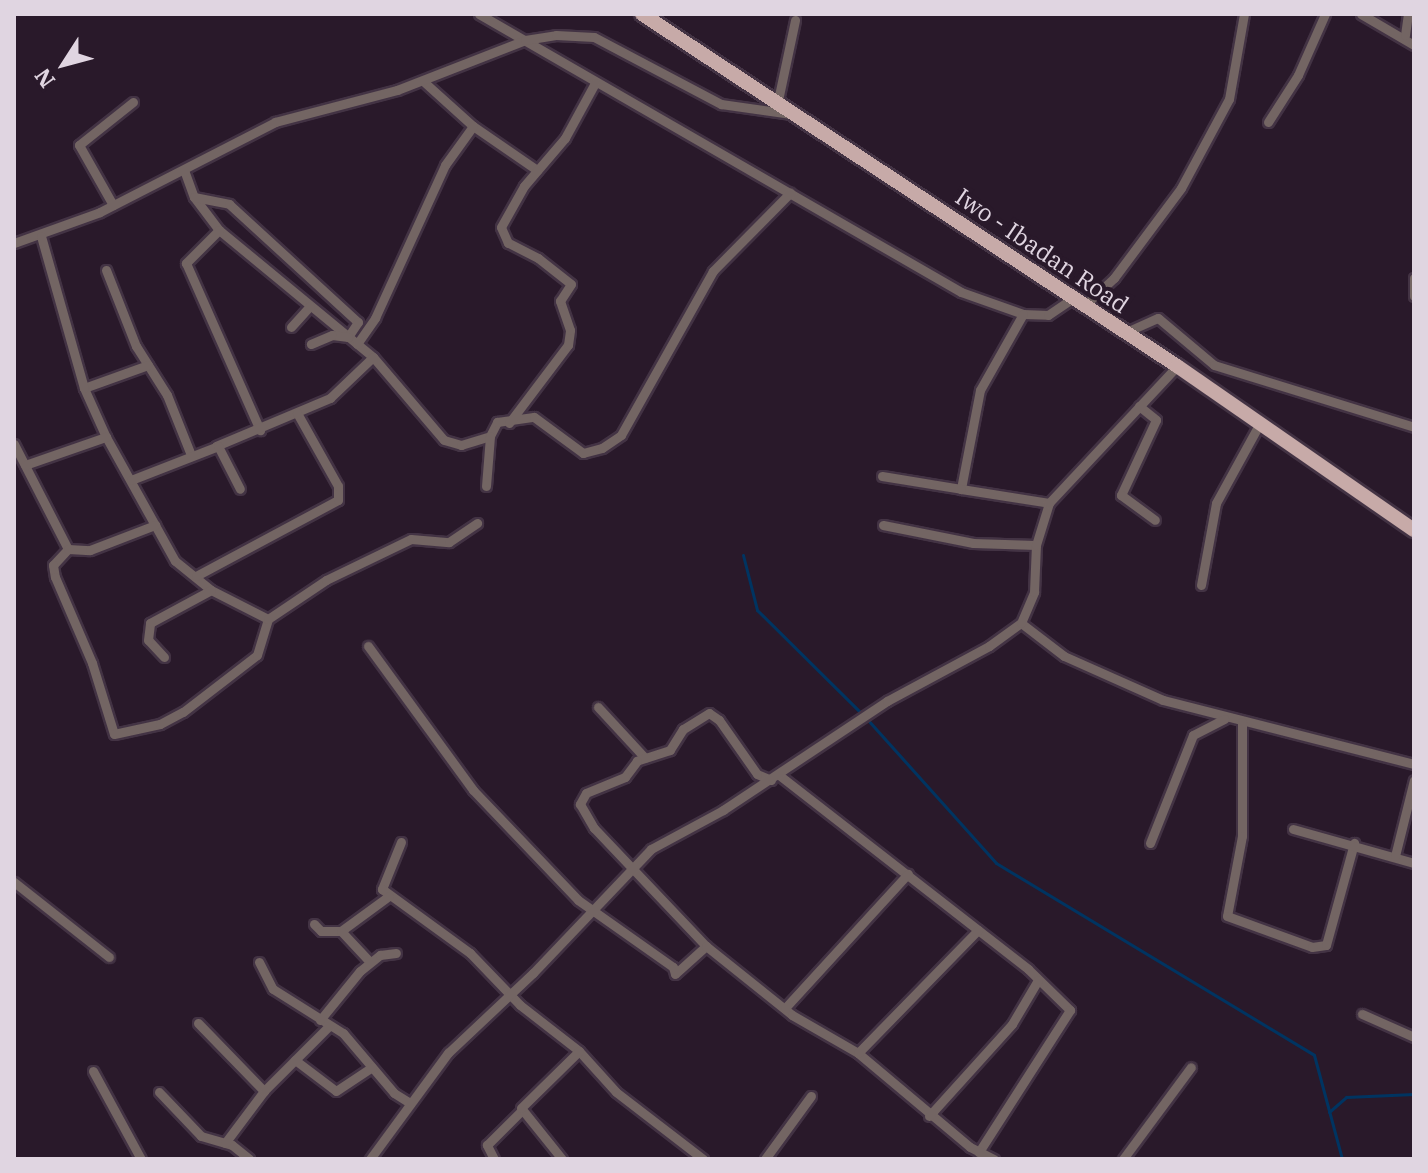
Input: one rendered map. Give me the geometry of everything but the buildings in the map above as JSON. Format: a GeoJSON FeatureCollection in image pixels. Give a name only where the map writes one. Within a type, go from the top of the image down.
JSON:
{"type":"FeatureCollection","features":[{"type":"Feature","properties":{"kind":"main road","name":"Iwo - Ibadan Road"},"geometry":{"type":"LineString","coordinates":[[642,14],[1177,366],[1414,530]]}},
{"type":"Feature","properties":{"kind":"street"},"geometry":{"type":"LineString","coordinates":[[479,14],[928,275],[1023,314],[1048,315],[1078,302],[1122,268],[1181,188],[1229,99],[1244,14]]}},
{"type":"Feature","properties":{"kind":"street"},"geometry":{"type":"LineString","coordinates":[[1268,122],[1298,75],[1325,14]]}},
{"type":"Feature","properties":{"kind":"street"},"geometry":{"type":"LineString","coordinates":[[1361,14],[1405,35],[1414,45]]}},
{"type":"Feature","properties":{"kind":"street"},"geometry":{"type":"LineString","coordinates":[[1405,35],[1408,14]]}},
{"type":"Feature","properties":{"kind":"street"},"geometry":{"type":"LineString","coordinates":[[777,105],[795,20]]}},
{"type":"Feature","properties":{"kind":"street"},"geometry":{"type":"LineString","coordinates":[[14,243],[41,236],[113,205],[275,122],[423,81],[525,40],[576,33],[594,37],[721,104],[791,114]]}},
{"type":"Feature","properties":{"kind":"street"},"geometry":{"type":"LineString","coordinates":[[423,81],[473,126],[537,170]]}},
{"type":"Feature","properties":{"kind":"street"},"geometry":{"type":"LineString","coordinates":[[509,423],[568,345],[570,330],[560,301],[571,284],[501,236],[501,227],[537,170],[548,163],[595,83]]}},
{"type":"Feature","properties":{"kind":"street"},"geometry":{"type":"LineString","coordinates":[[113,205],[79,145],[133,102]]}},
{"type":"Feature","properties":{"kind":"street"},"geometry":{"type":"LineString","coordinates":[[352,340],[375,318],[445,165],[473,126]]}},
{"type":"Feature","properties":{"kind":"street"},"geometry":{"type":"LineString","coordinates":[[184,170],[194,197],[219,230],[373,357],[444,440],[461,445],[490,436]]}},
{"type":"Feature","properties":{"kind":"street"},"geometry":{"type":"LineString","coordinates":[[486,486],[490,436],[497,422],[509,423],[534,417],[583,453],[613,443],[713,271],[790,193]]}},
{"type":"Feature","properties":{"kind":"street"},"geometry":{"type":"LineString","coordinates":[[194,197],[229,204],[296,271],[319,283],[358,322],[352,340]]}},
{"type":"Feature","properties":{"kind":"street"},"geometry":{"type":"LineString","coordinates":[[219,230],[186,263],[260,430]]}},
{"type":"Feature","properties":{"kind":"street"},"geometry":{"type":"LineString","coordinates":[[41,236],[84,388],[106,437],[175,561],[211,590],[268,619]]}},
{"type":"Feature","properties":{"kind":"street"},"geometry":{"type":"LineString","coordinates":[[106,270],[148,365],[167,395],[191,455]]}},
{"type":"Feature","properties":{"kind":"street"},"geometry":{"type":"LineString","coordinates":[[1414,278],[1414,296]]}},
{"type":"Feature","properties":{"kind":"street"},"geometry":{"type":"LineString","coordinates":[[291,327],[310,306]]}},
{"type":"Feature","properties":{"kind":"street"},"geometry":{"type":"LineString","coordinates":[[961,489],[980,390],[1023,314]]}},
{"type":"Feature","properties":{"kind":"street"},"geometry":{"type":"LineString","coordinates":[[1124,333],[1158,318],[1214,365],[1414,427]]}},
{"type":"Feature","properties":{"kind":"street"},"geometry":{"type":"LineString","coordinates":[[311,344],[332,335],[352,340]]}},
{"type":"Feature","properties":{"kind":"street"},"geometry":{"type":"LineString","coordinates":[[131,480],[260,430],[330,398],[373,357]]}},
{"type":"Feature","properties":{"kind":"street"},"geometry":{"type":"LineString","coordinates":[[84,388],[148,365]]}},
{"type":"Feature","properties":{"kind":"street"},"geometry":{"type":"LineString","coordinates":[[370,1159],[456,1044],[651,849],[775,778],[887,701],[989,646],[1021,623],[1034,592],[1036,545],[1049,503],[1177,366]]}},
{"type":"Feature","properties":{"kind":"street"},"geometry":{"type":"LineString","coordinates":[[1139,406],[1156,420],[1121,495],[1155,520]]}},
{"type":"Feature","properties":{"kind":"street"},"geometry":{"type":"LineString","coordinates":[[196,576],[338,500],[338,486],[297,413]]}},
{"type":"Feature","properties":{"kind":"street"},"geometry":{"type":"LineString","coordinates":[[1201,585],[1216,503],[1260,423]]}},
{"type":"Feature","properties":{"kind":"street"},"geometry":{"type":"LineString","coordinates":[[25,465],[106,437]]}},
{"type":"Feature","properties":{"kind":"street"},"geometry":{"type":"LineString","coordinates":[[14,444],[68,549],[67,556],[53,565],[55,577],[92,663],[114,734],[160,724],[210,693],[257,655],[268,619],[326,580],[411,539],[449,542],[477,523]]}},
{"type":"Feature","properties":{"kind":"street"},"geometry":{"type":"LineString","coordinates":[[216,446],[240,489]]}},
{"type":"Feature","properties":{"kind":"street"},"geometry":{"type":"LineString","coordinates":[[882,476],[1049,503]]}},
{"type":"Feature","properties":{"kind":"street"},"geometry":{"type":"LineString","coordinates":[[68,549],[90,550],[155,525]]}},
{"type":"Feature","properties":{"kind":"street"},"geometry":{"type":"LineString","coordinates":[[883,525],[973,543],[1036,545]]}},
{"type":"Feature","properties":{"kind":"street"},"geometry":{"type":"LineString","coordinates":[[164,657],[148,640],[150,623],[211,590]]}},
{"type":"Feature","properties":{"kind":"street"},"geometry":{"type":"LineString","coordinates":[[1021,623],[1084,666],[1163,700],[1227,719],[1414,764]]}},
{"type":"Feature","properties":{"kind":"street"},"geometry":{"type":"LineString","coordinates":[[368,646],[473,790],[537,863],[593,910],[673,967],[675,974],[706,946]]}},
{"type":"Feature","properties":{"kind":"street"},"geometry":{"type":"LineString","coordinates":[[598,707],[645,758]]}},
{"type":"Feature","properties":{"kind":"street"},"geometry":{"type":"LineString","coordinates":[[979,1152],[1069,1017],[1070,1010],[1038,980],[908,874],[775,778],[757,774],[709,713],[683,729],[670,750],[645,758],[621,780],[586,793],[580,804],[594,828],[633,865],[706,946],[785,1008],[858,1053],[929,1116],[979,1152],[994,1159]]}},
{"type":"Feature","properties":{"kind":"street"},"geometry":{"type":"LineString","coordinates":[[1150,843],[1193,735],[1227,719]]}},
{"type":"Feature","properties":{"kind":"street"},"geometry":{"type":"LineString","coordinates":[[1242,722],[1242,836],[1227,916],[1312,947],[1326,945],[1354,843]]}},
{"type":"Feature","properties":{"kind":"street"},"geometry":{"type":"LineString","coordinates":[[1395,856],[1414,780]]}},
{"type":"Feature","properties":{"kind":"street"},"geometry":{"type":"LineString","coordinates":[[1293,829],[1354,843],[1414,863]]}},
{"type":"Feature","properties":{"kind":"street"},"geometry":{"type":"LineString","coordinates":[[401,842],[380,885],[389,896],[470,953],[509,994],[579,1051],[616,1092],[697,1157]]}},
{"type":"Feature","properties":{"kind":"street"},"geometry":{"type":"LineString","coordinates":[[785,1008],[908,874]]}},
{"type":"Feature","properties":{"kind":"street"},"geometry":{"type":"LineString","coordinates":[[14,882],[109,957]]}},
{"type":"Feature","properties":{"kind":"street"},"geometry":{"type":"LineString","coordinates":[[314,924],[321,931],[341,931],[389,896]]}},
{"type":"Feature","properties":{"kind":"street"},"geometry":{"type":"LineString","coordinates":[[858,1053],[978,930]]}},
{"type":"Feature","properties":{"kind":"street"},"geometry":{"type":"LineString","coordinates":[[341,931],[370,962]]}},
{"type":"Feature","properties":{"kind":"street"},"geometry":{"type":"LineString","coordinates":[[225,1143],[264,1091],[325,1023],[342,988],[370,962],[396,953]]}},
{"type":"Feature","properties":{"kind":"street"},"geometry":{"type":"LineString","coordinates":[[259,962],[273,989],[343,1033],[372,1067],[410,1103]]}},
{"type":"Feature","properties":{"kind":"street"},"geometry":{"type":"LineString","coordinates":[[929,1116],[1012,1024],[1038,980]]}},
{"type":"Feature","properties":{"kind":"street"},"geometry":{"type":"LineString","coordinates":[[1362,1014],[1414,1037]]}},
{"type":"Feature","properties":{"kind":"street"},"geometry":{"type":"LineString","coordinates":[[198,1023],[264,1091]]}},
{"type":"Feature","properties":{"kind":"street"},"geometry":{"type":"LineString","coordinates":[[494,1159],[487,1145],[579,1051]]}},
{"type":"Feature","properties":{"kind":"street"},"geometry":{"type":"LineString","coordinates":[[295,1060],[336,1091],[372,1067]]}},
{"type":"Feature","properties":{"kind":"street"},"geometry":{"type":"LineString","coordinates":[[1123,1159],[1191,1067]]}},
{"type":"Feature","properties":{"kind":"street"},"geometry":{"type":"LineString","coordinates":[[93,1071],[141,1159]]}},
{"type":"Feature","properties":{"kind":"street"},"geometry":{"type":"LineString","coordinates":[[159,1092],[201,1136],[225,1143],[249,1159]]}},
{"type":"Feature","properties":{"kind":"street"},"geometry":{"type":"LineString","coordinates":[[765,1159],[811,1096]]}},
{"type":"Feature","properties":{"kind":"street"},"geometry":{"type":"LineString","coordinates":[[521,1111],[562,1159]]}},
{"type":"Feature","properties":{"kind":"waterway"},"geometry":{"type":"LineString","coordinates":[[743,555],[757,610],[862,714]]}},
{"type":"Feature","properties":{"kind":"waterway"},"geometry":{"type":"LineString","coordinates":[[867,719],[996,863],[1314,1055],[1342,1159]]}},
{"type":"Feature","properties":{"kind":"waterway"},"geometry":{"type":"LineString","coordinates":[[1329,1112],[1346,1097],[1414,1094]]}}]}
